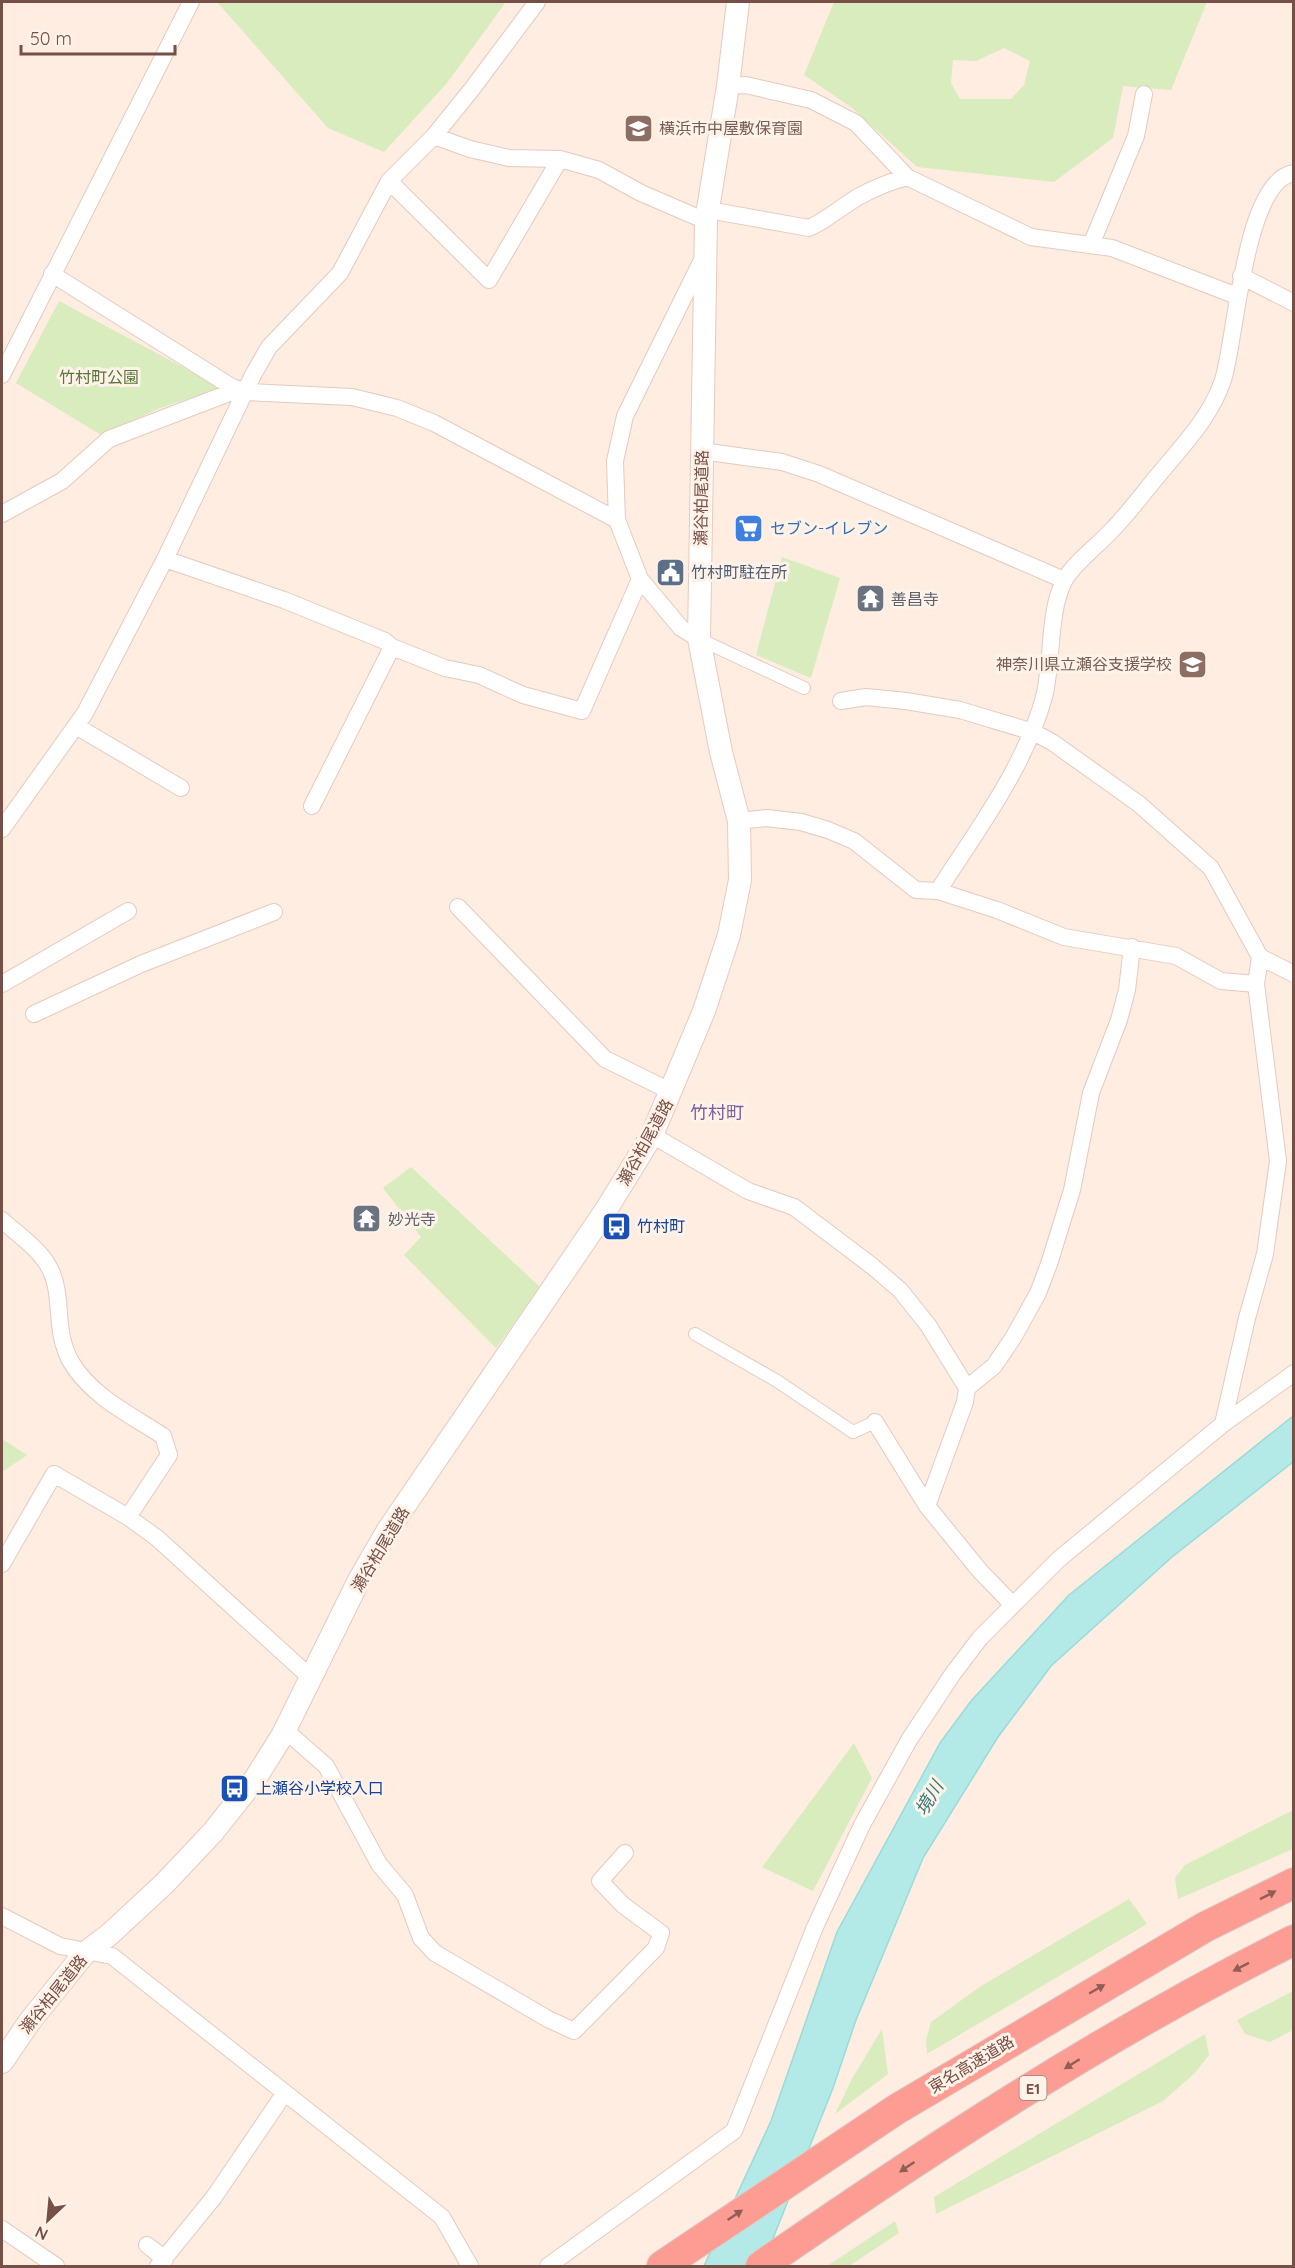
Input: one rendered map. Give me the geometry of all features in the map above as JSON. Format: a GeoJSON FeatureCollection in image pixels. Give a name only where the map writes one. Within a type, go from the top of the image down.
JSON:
{"type":"FeatureCollection","features":[{"type":"Feature","properties":{"kind":"highway","name":"東名高速道路"},"geometry":{"type":"LineString","coordinates":[[662,2266],[897,2109],[1093,1991],[1205,1927],[1293,1883]]}},
{"type":"Feature","properties":{"kind":"highway","name":"E1"},"geometry":{"type":"LineString","coordinates":[[771,2259],[941,2144],[1096,2049],[1229,1973],[1293,1941]]}},
{"type":"Feature","properties":{"kind":"main road","name":"瀬谷柏尾道路"},"geometry":{"type":"LineString","coordinates":[[2,2062],[30,2021],[85,1953],[110,1934],[165,1883],[213,1832],[255,1779],[285,1730],[310,1677],[388,1530],[606,1209],[652,1135],[672,1092],[729,935],[740,880],[739,821],[721,755],[699,639],[707,215],[728,86],[738,2]]}},
{"type":"Feature","properties":{"kind":"street"},"geometry":{"type":"LineString","coordinates":[[2,375],[191,2]]}},
{"type":"Feature","properties":{"kind":"street"},"geometry":{"type":"LineString","coordinates":[[2,829],[76,726],[165,559],[269,347],[340,273],[389,181],[434,136],[537,2]]}},
{"type":"Feature","properties":{"kind":"street"},"geometry":{"type":"LineString","coordinates":[[728,86],[746,85],[811,100],[856,123],[907,177],[1031,237],[1112,248],[1237,296]]}},
{"type":"Feature","properties":{"kind":"street"},"geometry":{"type":"LineString","coordinates":[[1091,245],[1136,136],[1144,94]]}},
{"type":"Feature","properties":{"kind":"street"},"geometry":{"type":"LineString","coordinates":[[434,136],[470,149],[509,158],[560,159],[599,170],[641,193],[707,215],[809,228],[884,183],[907,177]]}},
{"type":"Feature","properties":{"kind":"street"},"geometry":{"type":"LineString","coordinates":[[389,181],[489,280],[560,159]]}},
{"type":"Feature","properties":{"kind":"street"},"geometry":{"type":"LineString","coordinates":[[938,891],[999,794],[1033,732],[1044,695],[1053,621],[1064,580],[1118,524],[1216,402],[1226,372],[1241,276],[1264,197],[1274,184],[1293,173]]}},
{"type":"Feature","properties":{"kind":"street"},"geometry":{"type":"LineString","coordinates":[[706,251],[625,416],[615,460],[617,520],[640,579],[681,628],[699,639],[804,688]]}},
{"type":"Feature","properties":{"kind":"street"},"geometry":{"type":"LineString","coordinates":[[52,274],[232,387],[246,392]]}},
{"type":"Feature","properties":{"kind":"street"},"geometry":{"type":"LineString","coordinates":[[1241,276],[1293,303]]}},
{"type":"Feature","properties":{"kind":"street"},"geometry":{"type":"LineString","coordinates":[[2,514],[62,481],[109,439],[230,393],[246,392],[352,397],[397,408],[434,423],[617,520]]}},
{"type":"Feature","properties":{"kind":"street"},"geometry":{"type":"LineString","coordinates":[[701,451],[783,462],[819,474],[1064,580]]}},
{"type":"Feature","properties":{"kind":"street"},"geometry":{"type":"LineString","coordinates":[[165,559],[284,600],[385,640],[392,647],[445,668],[479,675],[523,695],[582,711],[640,579]]}},
{"type":"Feature","properties":{"kind":"street"},"geometry":{"type":"LineString","coordinates":[[312,806],[392,647]]}},
{"type":"Feature","properties":{"kind":"street"},"geometry":{"type":"LineString","coordinates":[[841,701],[866,698],[906,700],[960,710],[1033,732],[1052,742],[1139,804],[1211,868],[1260,957],[1293,974]]}},
{"type":"Feature","properties":{"kind":"street"},"geometry":{"type":"LineString","coordinates":[[76,726],[181,788]]}},
{"type":"Feature","properties":{"kind":"street"},"geometry":{"type":"LineString","coordinates":[[739,821],[766,819],[801,822],[828,830],[854,841],[916,890],[938,891],[997,910],[1064,937],[1132,947],[1186,959],[1221,981],[1256,984]]}},
{"type":"Feature","properties":{"kind":"street"},"geometry":{"type":"LineString","coordinates":[[458,907],[605,1059],[672,1092]]}},
{"type":"Feature","properties":{"kind":"street"},"geometry":{"type":"LineString","coordinates":[[2,984],[128,911]]}},
{"type":"Feature","properties":{"kind":"street"},"geometry":{"type":"LineString","coordinates":[[34,1014],[141,964],[274,912]]}},
{"type":"Feature","properties":{"kind":"street"},"geometry":{"type":"LineString","coordinates":[[927,1506],[967,1388],[994,1366],[1013,1338],[1038,1293],[1049,1264],[1072,1190],[1091,1094],[1119,1020],[1127,990],[1132,947]]}},
{"type":"Feature","properties":{"kind":"street"},"geometry":{"type":"LineString","coordinates":[[1223,1424],[1246,1318],[1265,1254],[1278,1161],[1256,984],[1260,957]]}},
{"type":"Feature","properties":{"kind":"street"},"geometry":{"type":"LineString","coordinates":[[652,1135],[748,1191],[794,1207],[872,1266],[900,1290],[921,1316],[967,1388]]}},
{"type":"Feature","properties":{"kind":"street"},"geometry":{"type":"LineString","coordinates":[[2,1220],[50,1268],[61,1341],[72,1363],[93,1389],[127,1415],[163,1436],[169,1455],[128,1517]]}},
{"type":"Feature","properties":{"kind":"street"},"geometry":{"type":"LineString","coordinates":[[695,1334],[777,1381],[853,1432],[876,1422],[927,1506],[980,1571],[1012,1604]]}},
{"type":"Feature","properties":{"kind":"street"},"geometry":{"type":"LineString","coordinates":[[548,2266],[734,2131],[815,1927],[862,1825],[909,1740],[952,1675],[980,1638],[1059,1559],[1223,1424],[1293,1373]]}},
{"type":"Feature","properties":{"kind":"street"},"geometry":{"type":"LineString","coordinates":[[2,1564],[54,1474],[128,1517],[157,1538],[310,1677]]}},
{"type":"Feature","properties":{"kind":"street"},"geometry":{"type":"LineString","coordinates":[[285,1730],[326,1766],[379,1864],[405,1895],[421,1938],[435,1953],[548,2019],[574,2031],[656,1948],[661,1933],[623,1905],[600,1881],[625,1853]]}},
{"type":"Feature","properties":{"kind":"street"},"geometry":{"type":"LineString","coordinates":[[2,1916],[60,1946],[85,1953],[112,1956],[442,2217],[470,2266]]}},
{"type":"Feature","properties":{"kind":"street"},"geometry":{"type":"LineString","coordinates":[[147,2245],[161,2263],[214,2197],[284,2094]]}},
{"type":"Feature","properties":{"kind":"street"},"geometry":{"type":"LineString","coordinates":[[2,2229],[56,2266]]}},
{"type":"Feature","properties":{"kind":"green space"},"geometry":{"type":"Polygon","coordinates":[[[217,2],[506,2],[447,83],[384,152],[328,128],[217,2]]]}},
{"type":"Feature","properties":{"kind":"green space"},"geometry":{"type":"Polygon","coordinates":[[[834,2],[1207,2],[1171,90],[1123,86],[1113,138],[1054,182],[917,167],[851,107],[804,75],[834,2]],[[1004,48],[976,61],[953,60],[951,83],[960,99],[1011,99],[1024,85],[1030,61],[1004,48]]]}},
{"type":"Feature","properties":{"kind":"green space","name":"竹村町公園"},"geometry":{"type":"Polygon","coordinates":[[[59,301],[222,388],[160,408],[101,435],[16,383],[59,301]]]}},
{"type":"Feature","properties":{"kind":"green space"},"geometry":{"type":"Polygon","coordinates":[[[782,557],[840,578],[811,678],[756,655],[782,557]]]}},
{"type":"Feature","properties":{"kind":"green space"},"geometry":{"type":"Polygon","coordinates":[[[411,1167],[540,1287],[496,1348],[404,1255],[421,1237],[383,1188],[411,1167]]]}},
{"type":"Feature","properties":{"kind":"green space"},"geometry":{"type":"Polygon","coordinates":[[[2,1439],[27,1455],[2,1472],[2,1439]]]}},
{"type":"Feature","properties":{"kind":"green space"},"geometry":{"type":"Polygon","coordinates":[[[854,1743],[872,1778],[813,1891],[762,1867],[854,1743]]]}},
{"type":"Feature","properties":{"kind":"green space"},"geometry":{"type":"Polygon","coordinates":[[[1293,1810],[1293,1849],[1178,1899],[1175,1878],[1185,1865],[1293,1810]]]}},
{"type":"Feature","properties":{"kind":"green space"},"geometry":{"type":"Polygon","coordinates":[[[1129,1899],[1147,1924],[927,2054],[926,2041],[931,2022],[981,1986],[1129,1899]]]}},
{"type":"Feature","properties":{"kind":"green space"},"geometry":{"type":"Polygon","coordinates":[[[1293,1991],[1293,2030],[1270,2042],[1245,2034],[1237,2020],[1293,1991]]]}},
{"type":"Feature","properties":{"kind":"green space"},"geometry":{"type":"Polygon","coordinates":[[[882,2029],[888,2074],[835,2114],[852,2079],[882,2029]]]}},
{"type":"Feature","properties":{"kind":"green space"},"geometry":{"type":"Polygon","coordinates":[[[1205,2034],[1209,2055],[1195,2073],[1163,2101],[936,2214],[934,2197],[1205,2034]]]}},
{"type":"Feature","properties":{"kind":"green space"},"geometry":{"type":"Polygon","coordinates":[[[895,2221],[899,2233],[849,2266],[827,2266],[895,2221]]]}},
{"type":"Feature","properties":{"kind":"water","name":"境川"},"geometry":{"type":"Polygon","coordinates":[[[1293,1416],[1293,1462],[1172,1557],[1051,1666],[998,1737],[923,1858],[856,2020],[833,2088],[762,2266],[704,2266],[771,2121],[837,1932],[940,1743],[971,1701],[1069,1595],[1293,1416]]]}},
{"type":"Feature","properties":{"kind":"place","name":"横浜市中屋敷保育園"},"geometry":{"type":"Point","coordinates":[638,128]}},
{"type":"Feature","properties":{"kind":"place","name":"セブン-イレブン"},"geometry":{"type":"Point","coordinates":[749,528]}},
{"type":"Feature","properties":{"kind":"place","name":"竹村町駐在所"},"geometry":{"type":"Point","coordinates":[670,572]}},
{"type":"Feature","properties":{"kind":"place","name":"善昌寺"},"geometry":{"type":"Point","coordinates":[870,599]}},
{"type":"Feature","properties":{"kind":"place","name":"神奈川県立瀬谷支援学校"},"geometry":{"type":"Point","coordinates":[1193,664]}},
{"type":"Feature","properties":{"kind":"place","name":"妙光寺"},"geometry":{"type":"Point","coordinates":[367,1219]}},
{"type":"Feature","properties":{"kind":"place","name":"竹村町"},"geometry":{"type":"Point","coordinates":[616,1226]}},
{"type":"Feature","properties":{"kind":"place","name":"上瀬谷小学校入口"},"geometry":{"type":"Point","coordinates":[235,1788]}},
{"type":"Feature","properties":{"kind":"district","name":"竹村町"},"geometry":{"type":"Point","coordinates":[717,1112]}}]}
